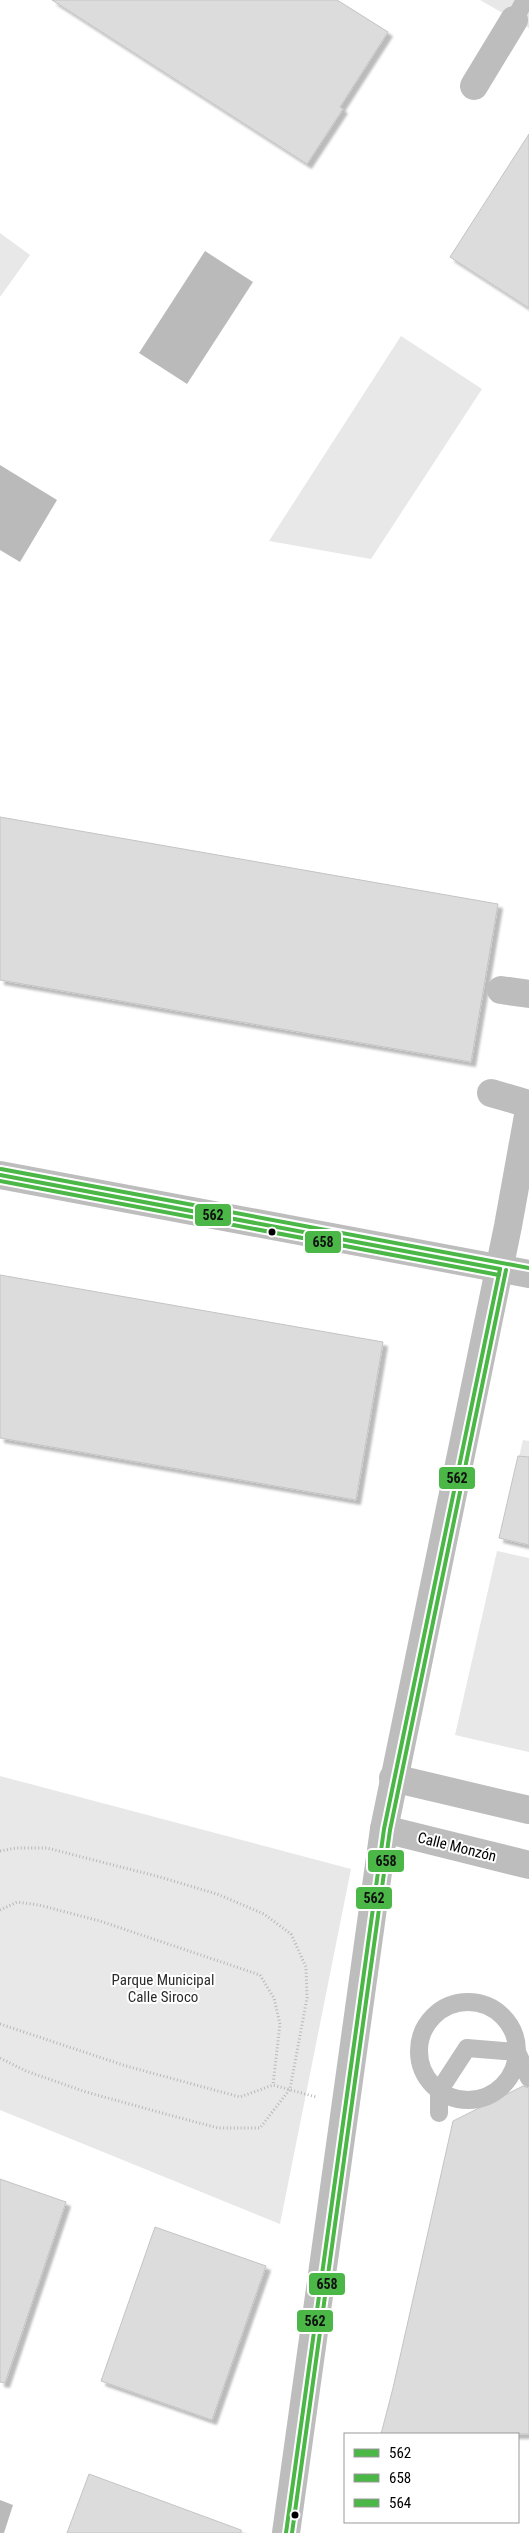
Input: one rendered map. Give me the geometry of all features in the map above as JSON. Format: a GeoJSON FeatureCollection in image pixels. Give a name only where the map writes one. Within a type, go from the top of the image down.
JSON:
{"type":"FeatureCollection","features":[{"type":"Feature","properties":{"kind":"street"},"geometry":{"type":"LineString","coordinates":[[474,86],[520,10]]}},
{"type":"Feature","properties":{"kind":"street"},"geometry":{"type":"LineString","coordinates":[[501,990],[529,994]]}},
{"type":"Feature","properties":{"kind":"street"},"geometry":{"type":"LineString","coordinates":[[491,1093],[529,1104]]}},
{"type":"Feature","properties":{"kind":"street"},"geometry":{"type":"LineString","coordinates":[[286,2533],[384,1829],[393,1778],[500,1269],[529,1110]]}},
{"type":"Feature","properties":{"kind":"street"},"geometry":{"type":"LineString","coordinates":[[0,1175],[529,1274]]}},
{"type":"Feature","properties":{"kind":"street"},"geometry":{"type":"LineString","coordinates":[[393,1778],[529,1810]]}},
{"type":"Feature","properties":{"kind":"street","name":"Calle Monzón"},"geometry":{"type":"LineString","coordinates":[[384,1829],[529,1865]]}},
{"type":"Feature","properties":{"kind":"lane"},"geometry":{"type":"LineString","coordinates":[[517,2052],[515,2067],[508,2080],[497,2091],[483,2098],[468,2100],[453,2098],[439,2091],[427,2079],[420,2064],[419,2047],[423,2031],[432,2017],[446,2007],[462,2002],[478,2003],[494,2010],[506,2021],[514,2035],[517,2052],[529,2078]]}},
{"type":"Feature","properties":{"kind":"lane"},"geometry":{"type":"LineString","coordinates":[[439,2113],[439,2091],[467,2048],[517,2052]]}},
{"type":"Feature","properties":{"kind":"path"},"geometry":{"type":"LineString","coordinates":[[0,1851],[16,1848],[47,1848],[160,1877],[217,1894],[264,1914],[291,1934],[306,1967],[307,1998],[290,2090],[260,2128],[218,2128],[86,2092],[26,2071],[0,2058]]}},
{"type":"Feature","properties":{"kind":"path"},"geometry":{"type":"LineString","coordinates":[[0,1910],[17,1902],[39,1905],[110,1924],[260,1975],[274,1998],[280,2024],[273,2085]]}},
{"type":"Feature","properties":{"kind":"path"},"geometry":{"type":"LineString","coordinates":[[0,2024],[126,2066],[240,2097],[273,2085],[345,2105]]}},
{"type":"Feature","properties":{"kind":"green space"},"geometry":{"type":"Polygon","coordinates":[[[480,0],[529,0],[529,28],[480,0]]]}},
{"type":"Feature","properties":{"kind":"green space"},"geometry":{"type":"Polygon","coordinates":[[[0,233],[30,255],[0,297],[0,233]]]}},
{"type":"Feature","properties":{"kind":"green space"},"geometry":{"type":"Polygon","coordinates":[[[401,336],[482,389],[371,559],[269,541],[401,336]]]}},
{"type":"Feature","properties":{"kind":"green space"},"geometry":{"type":"Polygon","coordinates":[[[523,1440],[529,1441],[529,1481],[514,1478],[523,1440]]]}},
{"type":"Feature","properties":{"kind":"green space"},"geometry":{"type":"Polygon","coordinates":[[[497,1551],[529,1558],[529,1752],[455,1735],[497,1551]]]}},
{"type":"Feature","properties":{"kind":"green space","name":"Parque Municipal Calle Siroco"},"geometry":{"type":"Polygon","coordinates":[[[0,1776],[351,1869],[280,2224],[0,2110],[0,1776]]]}},
{"type":"Feature","properties":{"kind":"shaded area"},"geometry":{"type":"Polygon","coordinates":[[[205,251],[253,282],[187,384],[139,353],[205,251]]]}},
{"type":"Feature","properties":{"kind":"shaded area"},"geometry":{"type":"Polygon","coordinates":[[[0,465],[57,500],[20,562],[0,550],[0,465]]]}},
{"type":"Feature","properties":{"kind":"shaded area"},"geometry":{"type":"Polygon","coordinates":[[[0,2500],[13,2505],[4,2533],[0,2533],[0,2500]]]}},
{"type":"Feature","properties":{"kind":"building"},"geometry":{"type":"Polygon","coordinates":[[[52,0],[337,0],[388,32],[340,107],[343,109],[307,164],[52,0]]]}},
{"type":"Feature","properties":{"kind":"building"},"geometry":{"type":"Polygon","coordinates":[[[529,134],[529,308],[450,257],[529,134]]]}},
{"type":"Feature","properties":{"kind":"building"},"geometry":{"type":"Polygon","coordinates":[[[0,817],[498,904],[471,1062],[0,980],[0,817]]]}},
{"type":"Feature","properties":{"kind":"building"},"geometry":{"type":"Polygon","coordinates":[[[0,1275],[383,1342],[356,1500],[0,1438],[0,1275]]]}},
{"type":"Feature","properties":{"kind":"building"},"geometry":{"type":"Polygon","coordinates":[[[518,1456],[529,1457],[529,1545],[499,1538],[518,1456]]]}},
{"type":"Feature","properties":{"kind":"building"},"geometry":{"type":"Polygon","coordinates":[[[523,2086],[529,2088],[529,2434],[381,2433],[453,2121],[523,2086]]]}},
{"type":"Feature","properties":{"kind":"building"},"geometry":{"type":"Polygon","coordinates":[[[0,2179],[66,2202],[5,2383],[0,2382],[0,2179]]]}},
{"type":"Feature","properties":{"kind":"building"},"geometry":{"type":"Polygon","coordinates":[[[155,2227],[266,2266],[212,2420],[101,2381],[155,2227]]]}},
{"type":"Feature","properties":{"kind":"building"},"geometry":{"type":"Polygon","coordinates":[[[89,2474],[241,2530],[241,2533],[67,2533],[89,2474]]]}},
{"type":"Feature","properties":{"kind":"transit line","name":"564"},"geometry":{"type":"LineString","coordinates":[[1,1169],[529,1268]]}},
{"type":"Feature","properties":{"kind":"transit line","name":"562"},"geometry":{"type":"LineString","coordinates":[[0,1175],[500,1269]]}},
{"type":"Feature","properties":{"kind":"transit line","name":"658"},"geometry":{"type":"LineString","coordinates":[[0,1181],[499,1275]]}},
{"type":"Feature","properties":{"kind":"transit line","name":"562"},"geometry":{"type":"LineString","coordinates":[[286,2533],[384,1829],[500,1269]]}},
{"type":"Feature","properties":{"kind":"transit line","name":"658"},"geometry":{"type":"LineString","coordinates":[[292,2533],[390,1830],[506,1270]]}}]}
